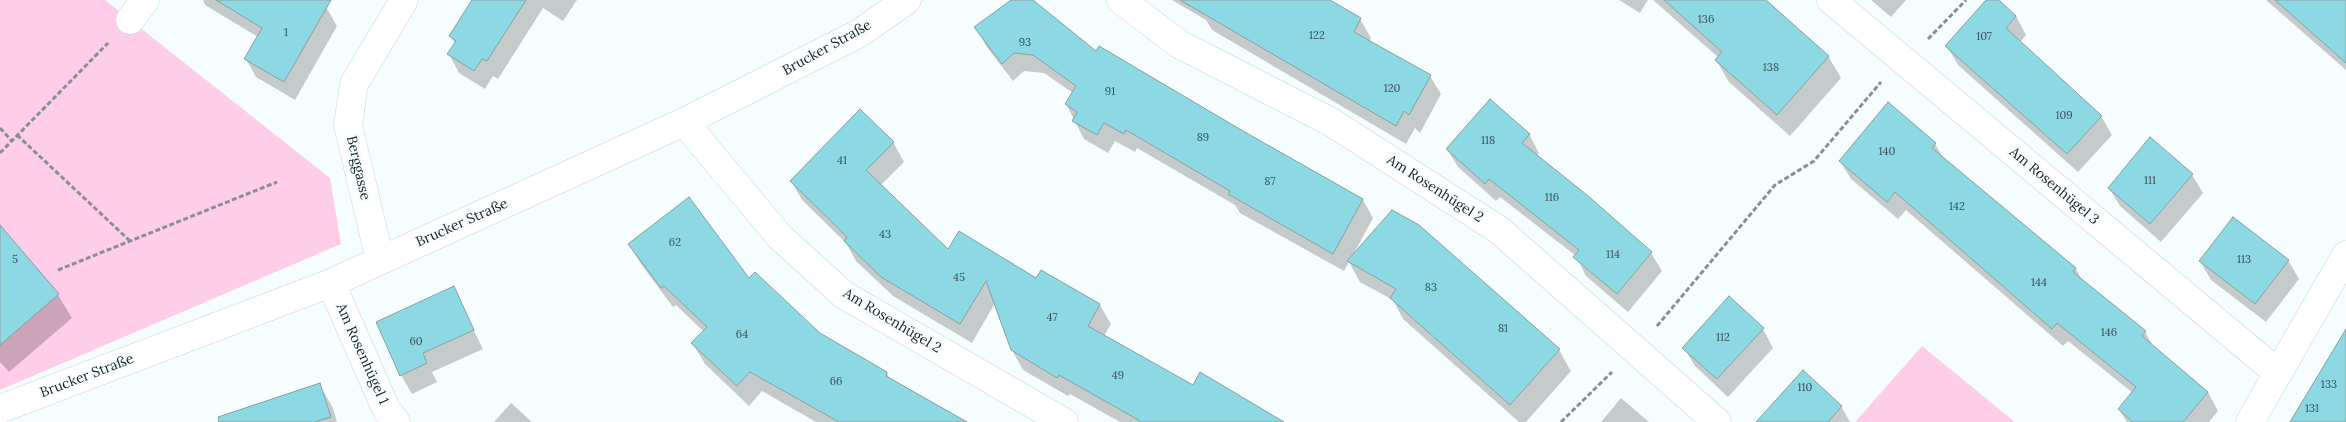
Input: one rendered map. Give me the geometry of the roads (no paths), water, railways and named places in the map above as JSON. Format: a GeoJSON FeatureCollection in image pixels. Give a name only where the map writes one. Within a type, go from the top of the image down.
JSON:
{"type":"FeatureCollection","features":[{"type":"Feature","properties":{"kind":"street","name":"Berggasse"},"geometry":{"type":"LineString","coordinates":[[380,260],[348,125],[354,84],[404,0]]}},
{"type":"Feature","properties":{"kind":"street","name":"Brucker Straße"},"geometry":{"type":"LineString","coordinates":[[0,409],[331,283],[684,122],[858,34],[907,0]]}},
{"type":"Feature","properties":{"kind":"street","name":"Am Rosenhügel 2"},"geometry":{"type":"LineString","coordinates":[[1121,0],[1179,44],[1331,122],[1499,230],[1638,350],[1717,422]]}},
{"type":"Feature","properties":{"kind":"street","name":"Am Rosenhügel 3"},"geometry":{"type":"LineString","coordinates":[[1831,0],[2278,373]]}},
{"type":"Feature","properties":{"kind":"street","name":"Am Rosenhügel 2"},"geometry":{"type":"LineString","coordinates":[[684,122],[780,237],[844,295],[1064,422]]}},
{"type":"Feature","properties":{"kind":"street"},"geometry":{"type":"LineString","coordinates":[[2250,422],[2346,255]]}},
{"type":"Feature","properties":{"kind":"street","name":"Am Rosenhügel 1"},"geometry":{"type":"LineString","coordinates":[[331,283],[386,409],[396,422]]}}]}
